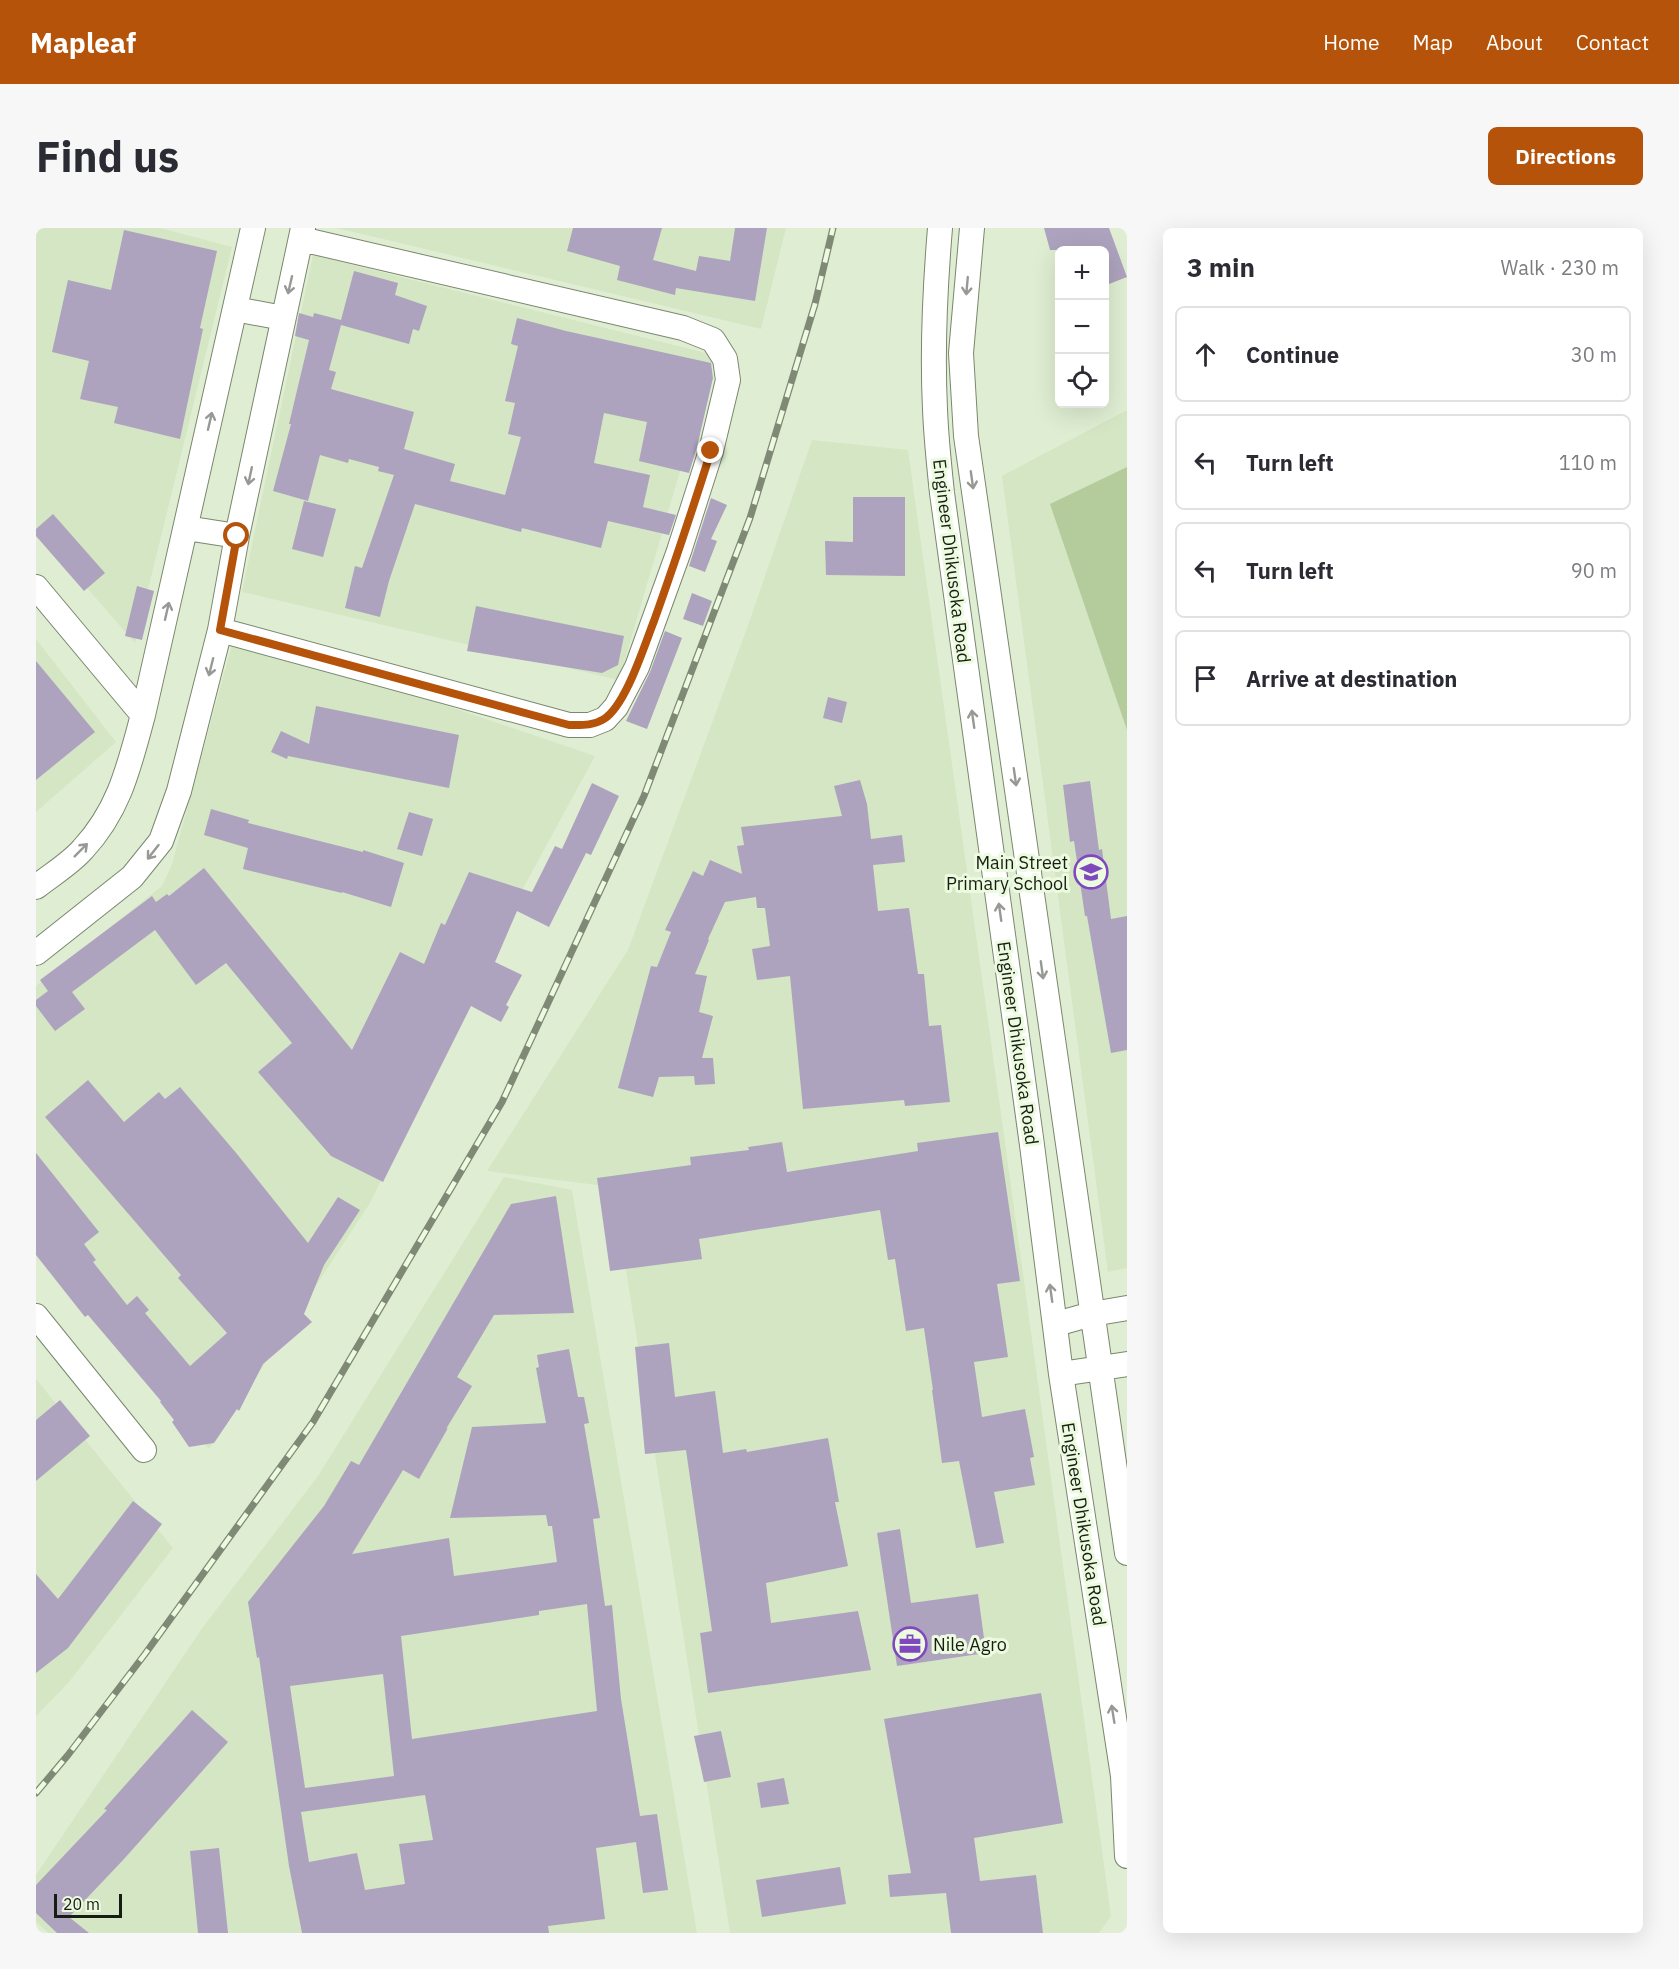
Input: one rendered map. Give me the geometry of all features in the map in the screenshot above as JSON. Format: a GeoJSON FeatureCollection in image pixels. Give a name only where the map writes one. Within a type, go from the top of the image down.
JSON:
{"type":"FeatureCollection","features":[{"type":"Feature","properties":{"kind":"street","name":"Engineer Dhikusoka Road"},"geometry":{"type":"LineString","coordinates":[[940,228],[935,283],[934,353],[935,409],[942,493],[1061,1374],[1123,1776],[1127,1856]]}},
{"type":"Feature","properties":{"kind":"street","name":"Engineer Dhikusoka Road"},"geometry":{"type":"LineString","coordinates":[[972,228],[961,353],[966,436],[1127,1553]]}},
{"type":"Feature","properties":{"kind":"street"},"geometry":{"type":"LineString","coordinates":[[36,887],[82,851],[106,821],[125,780],[143,715],[186,528],[235,309],[250,229]]}},
{"type":"Feature","properties":{"kind":"street"},"geometry":{"type":"LineString","coordinates":[[36,953],[132,878],[161,841],[179,791],[220,630],[237,536],[302,233],[683,328],[713,340],[725,359],[728,380],[711,451],[672,572],[637,667],[616,707],[605,719],[590,725],[569,725],[220,630]]}},
{"type":"Feature","properties":{"kind":"street"},"geometry":{"type":"LineString","coordinates":[[235,309],[283,318]]}},
{"type":"Feature","properties":{"kind":"street"},"geometry":{"type":"LineString","coordinates":[[186,528],[237,536]]}},
{"type":"Feature","properties":{"kind":"street"},"geometry":{"type":"LineString","coordinates":[[36,587],[143,715]]}},
{"type":"Feature","properties":{"kind":"street"},"geometry":{"type":"LineString","coordinates":[[1056,1324],[1092,1314],[1127,1308]]}},
{"type":"Feature","properties":{"kind":"street"},"geometry":{"type":"LineString","coordinates":[[36,1316],[144,1450]]}},
{"type":"Feature","properties":{"kind":"street"},"geometry":{"type":"LineString","coordinates":[[1061,1374],[1127,1364]]}},
{"type":"Feature","properties":{"kind":"shaded area"},"geometry":{"type":"Polygon","coordinates":[[[36,228],[160,228],[232,247],[135,643],[36,529],[36,228]]]}},
{"type":"Feature","properties":{"kind":"shaded area"},"geometry":{"type":"Polygon","coordinates":[[[337,228],[786,228],[761,329],[337,228]]]}},
{"type":"Feature","properties":{"kind":"shaded area"},"geometry":{"type":"Polygon","coordinates":[[[313,255],[714,355],[619,680],[242,592],[313,255]]]}},
{"type":"Feature","properties":{"kind":"shaded area","name":"Main Street Primary School"},"geometry":{"type":"Polygon","coordinates":[[[1127,410],[1127,1268],[1108,1272],[1002,476],[1127,410]]]}},
{"type":"Feature","properties":{"kind":"shaded area"},"geometry":{"type":"Polygon","coordinates":[[[812,440],[908,450],[1111,1916],[1099,1933],[730,1933],[613,1187],[487,1171],[628,950],[746,631],[812,440]]]}},
{"type":"Feature","properties":{"kind":"shaded area"},"geometry":{"type":"Polygon","coordinates":[[[1127,467],[1127,730],[1050,504],[1127,467]]]}},
{"type":"Feature","properties":{"kind":"shaded area"},"geometry":{"type":"Polygon","coordinates":[[[235,634],[595,756],[521,892],[370,1203],[209,1449],[36,1243],[36,986],[162,886],[172,864],[235,634]]]}},
{"type":"Feature","properties":{"kind":"shaded area"},"geometry":{"type":"Polygon","coordinates":[[[36,639],[116,742],[36,812],[36,639]]]}},
{"type":"Feature","properties":{"kind":"shaded area"},"geometry":{"type":"Polygon","coordinates":[[[504,1177],[572,1190],[697,1933],[49,1933],[36,1922],[36,1875],[203,1627],[318,1476],[504,1177]]]}},
{"type":"Feature","properties":{"kind":"shaded area"},"geometry":{"type":"Polygon","coordinates":[[[36,1379],[173,1548],[69,1682],[36,1716],[36,1379]]]}},
{"type":"Feature","properties":{"kind":"building"},"geometry":{"type":"Polygon","coordinates":[[[573,228],[662,228],[653,260],[696,271],[699,256],[730,261],[735,228],[767,228],[755,301],[676,288],[675,295],[617,280],[620,266],[567,251],[573,228]]]}},
{"type":"Feature","properties":{"kind":"building"},"geometry":{"type":"Polygon","coordinates":[[[1044,228],[1109,228],[1127,277],[1109,284],[1109,246],[1055,246],[1055,250],[1050,250],[1044,228]]]}},
{"type":"Feature","properties":{"kind":"building"},"geometry":{"type":"Polygon","coordinates":[[[124,230],[217,251],[200,328],[203,329],[180,439],[114,423],[118,407],[80,399],[89,361],[52,352],[68,280],[111,290],[124,230]]]}},
{"type":"Feature","properties":{"kind":"building"},"geometry":{"type":"Polygon","coordinates":[[[354,271],[398,283],[395,295],[427,306],[419,331],[413,329],[409,344],[341,325],[329,370],[336,372],[331,389],[414,412],[404,449],[455,464],[450,481],[505,495],[521,437],[508,434],[515,403],[505,401],[518,346],[511,344],[517,318],[711,363],[713,378],[689,473],[639,461],[647,422],[604,413],[594,463],[650,475],[643,507],[676,515],[669,535],[608,521],[601,548],[522,528],[521,532],[415,504],[389,581],[380,617],[345,608],[355,566],[362,568],[394,475],[378,471],[379,467],[349,459],[348,463],[320,455],[308,501],[273,491],[291,424],[289,424],[309,340],[295,336],[299,313],[313,317],[314,313],[341,320],[354,271]]]}},
{"type":"Feature","properties":{"kind":"building"},"geometry":{"type":"Polygon","coordinates":[[[853,497],[905,497],[905,576],[826,575],[825,541],[853,542],[853,497]]]}},
{"type":"Feature","properties":{"kind":"building"},"geometry":{"type":"Polygon","coordinates":[[[711,498],[727,505],[711,539],[717,541],[705,572],[689,566],[711,498]]]}},
{"type":"Feature","properties":{"kind":"building"},"geometry":{"type":"Polygon","coordinates":[[[304,501],[336,509],[323,557],[292,549],[304,501]]]}},
{"type":"Feature","properties":{"kind":"building"},"geometry":{"type":"Polygon","coordinates":[[[53,514],[105,573],[84,591],[36,536],[36,529],[53,514]]]}},
{"type":"Feature","properties":{"kind":"building"},"geometry":{"type":"Polygon","coordinates":[[[137,586],[154,591],[142,640],[125,636],[137,586]]]}},
{"type":"Feature","properties":{"kind":"building"},"geometry":{"type":"Polygon","coordinates":[[[692,593],[712,601],[703,626],[683,619],[692,593]]]}},
{"type":"Feature","properties":{"kind":"building"},"geometry":{"type":"Polygon","coordinates":[[[476,606],[624,636],[618,665],[602,673],[467,651],[476,606]]]}},
{"type":"Feature","properties":{"kind":"building"},"geometry":{"type":"Polygon","coordinates":[[[665,631],[682,638],[647,729],[626,721],[650,672],[665,631]]]}},
{"type":"Feature","properties":{"kind":"building"},"geometry":{"type":"Polygon","coordinates":[[[36,661],[95,732],[36,780],[36,661]]]}},
{"type":"Feature","properties":{"kind":"building"},"geometry":{"type":"Polygon","coordinates":[[[828,697],[847,702],[842,723],[823,718],[828,697]]]}},
{"type":"Feature","properties":{"kind":"building"},"geometry":{"type":"Polygon","coordinates":[[[316,706],[459,735],[449,788],[288,756],[287,759],[271,752],[281,731],[309,744],[316,706]]]}},
{"type":"Feature","properties":{"kind":"building"},"geometry":{"type":"Polygon","coordinates":[[[860,780],[867,804],[871,839],[902,835],[905,862],[873,865],[878,911],[909,908],[918,974],[924,974],[929,1026],[941,1025],[950,1102],[905,1106],[904,1100],[803,1109],[790,976],[757,980],[752,949],[770,946],[765,908],[757,908],[756,897],[725,902],[695,974],[707,976],[699,1012],[713,1016],[702,1058],[713,1058],[715,1084],[695,1085],[694,1076],[659,1077],[653,1097],[618,1088],[651,966],[657,967],[671,932],[665,930],[693,871],[703,876],[710,860],[742,874],[737,846],[744,845],[741,827],[842,816],[834,786],[860,780]]]}},
{"type":"Feature","properties":{"kind":"building"},"geometry":{"type":"Polygon","coordinates":[[[1090,781],[1111,919],[1127,916],[1127,1050],[1111,1053],[1087,916],[1085,916],[1074,841],[1070,842],[1063,785],[1090,781]]]}},
{"type":"Feature","properties":{"kind":"building"},"geometry":{"type":"Polygon","coordinates":[[[592,783],[619,796],[591,855],[586,853],[549,927],[517,911],[495,962],[522,975],[506,1005],[509,1007],[501,1022],[471,1006],[383,1182],[331,1156],[258,1072],[292,1043],[226,963],[196,985],[155,930],[72,992],[85,1009],[55,1031],[36,1006],[36,1000],[48,991],[40,980],[152,896],[156,902],[167,894],[169,896],[204,868],[352,1050],[400,952],[424,964],[441,923],[445,925],[469,872],[532,892],[555,846],[562,849],[592,783]]]}},
{"type":"Feature","properties":{"kind":"building"},"geometry":{"type":"Polygon","coordinates":[[[211,809],[249,820],[248,823],[363,852],[363,850],[404,863],[391,907],[342,892],[243,869],[248,848],[204,835],[211,809]]]}},
{"type":"Feature","properties":{"kind":"building"},"geometry":{"type":"Polygon","coordinates":[[[409,812],[433,819],[422,856],[397,849],[409,812]]]}},
{"type":"Feature","properties":{"kind":"building"},"geometry":{"type":"Polygon","coordinates":[[[88,1080],[124,1122],[159,1092],[165,1099],[180,1087],[308,1243],[338,1197],[360,1210],[324,1265],[304,1314],[312,1322],[263,1364],[239,1411],[237,1409],[214,1443],[189,1447],[161,1401],[88,1315],[85,1317],[36,1255],[36,1153],[99,1232],[84,1244],[96,1260],[93,1262],[127,1305],[137,1296],[149,1310],[145,1313],[190,1366],[227,1333],[178,1278],[181,1275],[45,1117],[88,1080]]]}},
{"type":"Feature","properties":{"kind":"building"},"geometry":{"type":"Polygon","coordinates":[[[998,1132],[1020,1281],[997,1284],[1008,1357],[974,1362],[982,1417],[1025,1409],[1034,1457],[1030,1458],[1035,1485],[994,1492],[1004,1543],[976,1548],[959,1461],[942,1463],[924,1328],[906,1331],[895,1259],[888,1260],[880,1210],[699,1239],[702,1259],[610,1271],[597,1178],[691,1165],[690,1157],[749,1150],[748,1147],[782,1142],[787,1172],[918,1151],[917,1143],[998,1132]]]}},
{"type":"Feature","properties":{"kind":"building"},"geometry":{"type":"Polygon","coordinates":[[[556,1196],[574,1313],[494,1315],[457,1377],[472,1386],[419,1479],[403,1470],[352,1554],[449,1538],[454,1576],[557,1562],[552,1526],[548,1526],[546,1515],[450,1518],[472,1427],[546,1423],[536,1368],[539,1367],[537,1355],[569,1349],[578,1397],[584,1397],[589,1423],[584,1424],[600,1518],[593,1519],[605,1606],[612,1605],[621,1699],[640,1816],[657,1814],[668,1890],[643,1893],[636,1842],[596,1848],[605,1919],[548,1926],[549,1933],[302,1933],[289,1866],[259,1657],[257,1658],[248,1602],[324,1506],[351,1461],[359,1465],[511,1204],[556,1196]],[[587,1604],[539,1611],[539,1615],[401,1636],[412,1739],[597,1711],[587,1604]],[[383,1674],[290,1686],[305,1788],[394,1776],[383,1674]],[[425,1795],[301,1812],[309,1862],[357,1853],[365,1890],[405,1884],[399,1844],[433,1840],[425,1795]]]}},
{"type":"Feature","properties":{"kind":"building"},"geometry":{"type":"Polygon","coordinates":[[[669,1343],[675,1397],[715,1391],[723,1453],[746,1449],[747,1452],[828,1438],[839,1502],[835,1502],[848,1566],[766,1583],[771,1623],[858,1611],[871,1670],[708,1693],[700,1633],[712,1631],[686,1450],[645,1454],[635,1347],[669,1343]]]}},
{"type":"Feature","properties":{"kind":"building"},"geometry":{"type":"Polygon","coordinates":[[[60,1400],[90,1436],[36,1481],[36,1420],[60,1400]]]}},
{"type":"Feature","properties":{"kind":"building"},"geometry":{"type":"Polygon","coordinates":[[[133,1501],[162,1524],[68,1648],[36,1673],[36,1574],[58,1599],[133,1501]]]}},
{"type":"Feature","properties":{"kind":"building"},"geometry":{"type":"Polygon","coordinates":[[[900,1529],[911,1603],[978,1594],[986,1653],[897,1666],[877,1533],[900,1529]]]}},
{"type":"Feature","properties":{"kind":"building"},"geometry":{"type":"Polygon","coordinates":[[[1041,1693],[1063,1823],[974,1838],[980,1881],[1036,1875],[1043,1933],[951,1933],[946,1893],[890,1897],[888,1875],[911,1873],[884,1719],[1041,1693]]]}},
{"type":"Feature","properties":{"kind":"building"},"geometry":{"type":"Polygon","coordinates":[[[192,1710],[228,1742],[69,1917],[89,1933],[57,1933],[36,1913],[36,1885],[107,1810],[104,1809],[192,1710]]]}},
{"type":"Feature","properties":{"kind":"building"},"geometry":{"type":"Polygon","coordinates":[[[721,1731],[731,1777],[704,1782],[694,1736],[721,1731]]]}},
{"type":"Feature","properties":{"kind":"building"},"geometry":{"type":"Polygon","coordinates":[[[784,1778],[789,1804],[761,1808],[757,1783],[784,1778]]]}},
{"type":"Feature","properties":{"kind":"building"},"geometry":{"type":"Polygon","coordinates":[[[219,1848],[228,1933],[198,1933],[190,1851],[219,1848]]]}},
{"type":"Feature","properties":{"kind":"building"},"geometry":{"type":"Polygon","coordinates":[[[840,1867],[846,1904],[762,1917],[756,1880],[840,1867]]]}},
{"type":"Feature","properties":{"kind":"railway"},"geometry":{"type":"LineString","coordinates":[[36,1793],[145,1654],[313,1422],[502,1102],[644,796],[750,518],[815,304],[833,228]]}},
{"type":"Feature","properties":{"kind":"place","name":"Main Street Primary School"},"geometry":{"type":"Point","coordinates":[1091,872]}},
{"type":"Feature","properties":{"kind":"place","name":"Nile Agro"},"geometry":{"type":"Point","coordinates":[910,1644]}},
{"type":"Feature","properties":{"kind":"route"},"geometry":{"type":"LineString","coordinates":[[237,536],[220,630],[569,725],[590,725],[605,719],[616,707],[637,667],[679,550],[711,451]]}}]}
